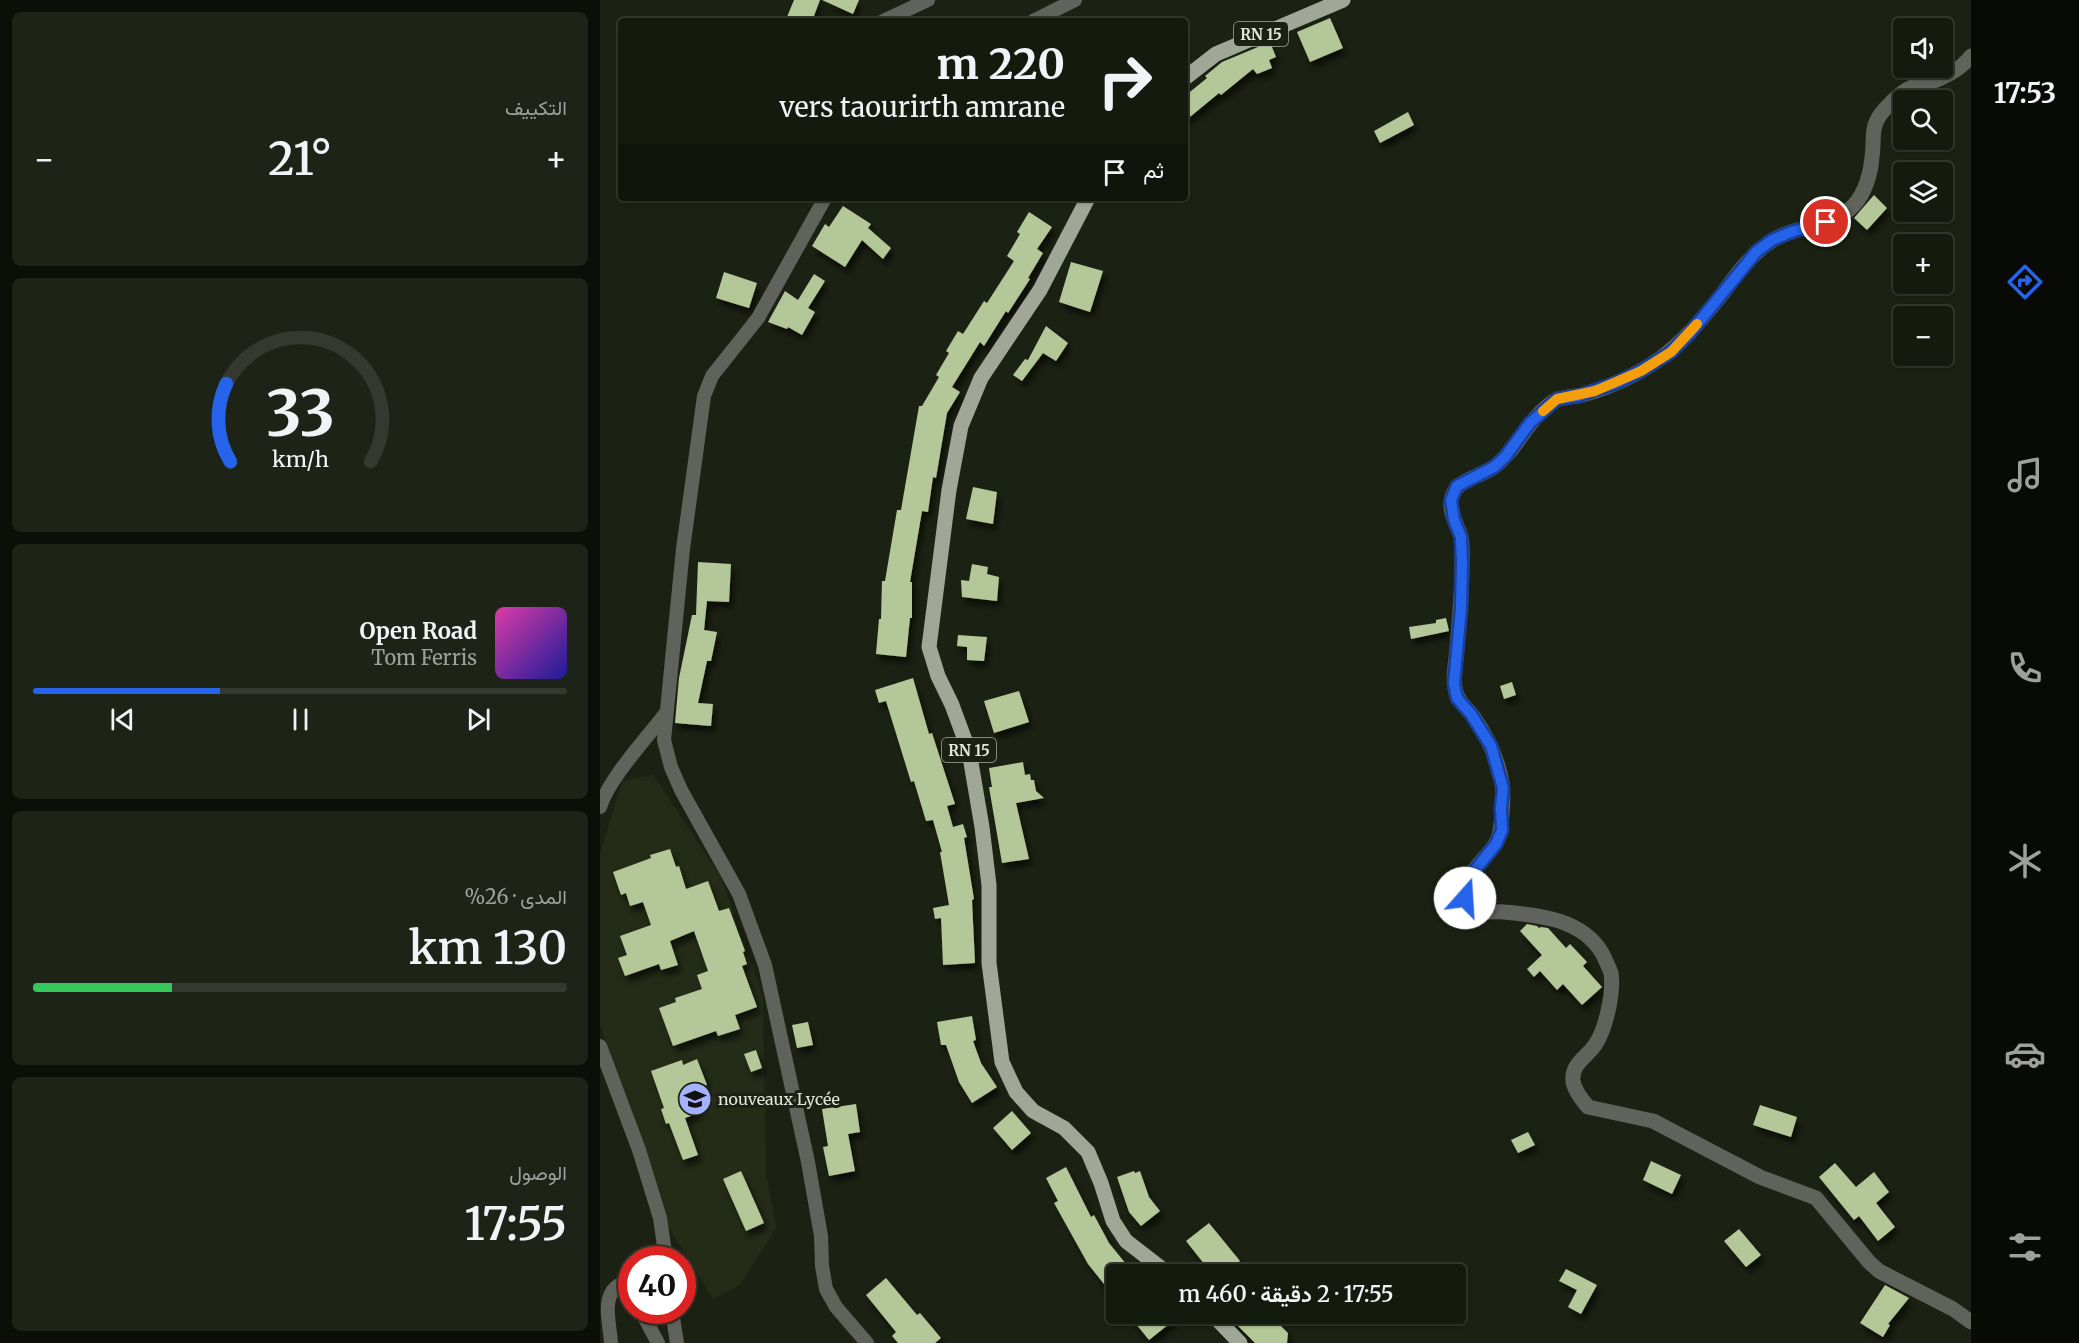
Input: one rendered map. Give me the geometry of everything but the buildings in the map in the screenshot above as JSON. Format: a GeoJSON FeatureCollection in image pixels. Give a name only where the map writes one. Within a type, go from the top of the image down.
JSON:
{"type":"FeatureCollection","features":[{"type":"Feature","properties":{"kind":"main road","name":"RN 15"},"geometry":{"type":"LineString","coordinates":[[1188,76],[1216,54],[1342,0]]}},
{"type":"Feature","properties":{"kind":"main road","name":"RN 15"},"geometry":{"type":"LineString","coordinates":[[1086,201],[1041,290],[981,378],[961,426],[947,501],[929,647],[971,761],[989,885],[989,963],[1002,1062],[1016,1092],[1033,1111],[1064,1128],[1088,1152],[1113,1221],[1126,1241],[1154,1264]]}},
{"type":"Feature","properties":{"kind":"main road"},"geometry":{"type":"LineString","coordinates":[[1222,1324],[1240,1343]]}},
{"type":"Feature","properties":{"kind":"street"},"geometry":{"type":"LineString","coordinates":[[889,18],[928,0]]}},
{"type":"Feature","properties":{"kind":"street"},"geometry":{"type":"LineString","coordinates":[[1040,18],[1075,0]]}},
{"type":"Feature","properties":{"kind":"street"},"geometry":{"type":"LineString","coordinates":[[1971,56],[1963,66],[1929,83],[1911,87],[1887,106],[1876,120],[1872,134],[1872,161],[1864,190],[1853,206],[1839,217],[1772,240],[1756,252],[1690,333],[1671,352],[1641,371],[1616,383],[1578,396],[1557,399],[1530,423],[1505,457],[1494,467],[1457,486],[1451,500],[1454,520],[1461,537],[1462,564],[1455,691],[1457,698],[1471,714],[1491,746],[1503,788],[1502,830],[1496,844],[1467,880],[1464,890],[1465,898],[1470,905],[1482,911],[1539,915],[1570,925],[1592,939],[1601,952],[1611,972],[1609,1001],[1601,1033],[1594,1046],[1576,1066],[1573,1081],[1578,1094],[1588,1107],[1653,1121],[1760,1177],[1816,1198],[1879,1271],[1953,1309],[1971,1322]]}},
{"type":"Feature","properties":{"kind":"street"},"geometry":{"type":"LineString","coordinates":[[823,201],[758,318],[712,376],[704,396],[683,549],[664,740],[671,767],[681,790],[738,894],[765,965],[808,1162],[821,1236],[822,1266],[826,1289],[836,1307],[867,1343]]}},
{"type":"Feature","properties":{"kind":"street"},"geometry":{"type":"LineString","coordinates":[[600,807],[618,775],[667,712]]}},
{"type":"Feature","properties":{"kind":"street"},"geometry":{"type":"LineString","coordinates":[[600,1046],[639,1150],[660,1218],[664,1246]]}},
{"type":"Feature","properties":{"kind":"street"},"geometry":{"type":"LineString","coordinates":[[611,1343],[606,1301],[618,1286]]}},
{"type":"Feature","properties":{"kind":"street"},"geometry":{"type":"LineString","coordinates":[[648,1324],[658,1343]]}},
{"type":"Feature","properties":{"kind":"street"},"geometry":{"type":"LineString","coordinates":[[674,1324],[677,1343]]}},
{"type":"Feature","properties":{"kind":"shaded area","name":"nouveaux Lycée"},"geometry":{"type":"Polygon","coordinates":[[[653,775],[721,877],[763,997],[766,1173],[776,1228],[740,1285],[713,1299],[696,1271],[696,1246],[680,1246],[668,1226],[600,1024],[600,855],[622,781],[653,775]]]}},
{"type":"Feature","properties":{"kind":"slow traffic"},"geometry":{"type":"LineString","coordinates":[[1543,411],[1557,399],[1595,391],[1641,371],[1671,352],[1697,324]]}},
{"type":"Feature","properties":{"kind":"place","name":"nouveaux Lycée"},"geometry":{"type":"Point","coordinates":[695,1099]}},
{"type":"Feature","properties":{"kind":"route"},"geometry":{"type":"LineString","coordinates":[[1465,898],[1464,890],[1467,880],[1496,844],[1502,830],[1503,788],[1491,746],[1471,714],[1457,698],[1454,684],[1461,608],[1462,564],[1461,537],[1454,520],[1451,500],[1457,486],[1494,467],[1505,457],[1530,423],[1557,399],[1578,396],[1616,383],[1641,371],[1671,352],[1690,333],[1756,252],[1772,240],[1826,222]]}}]}
